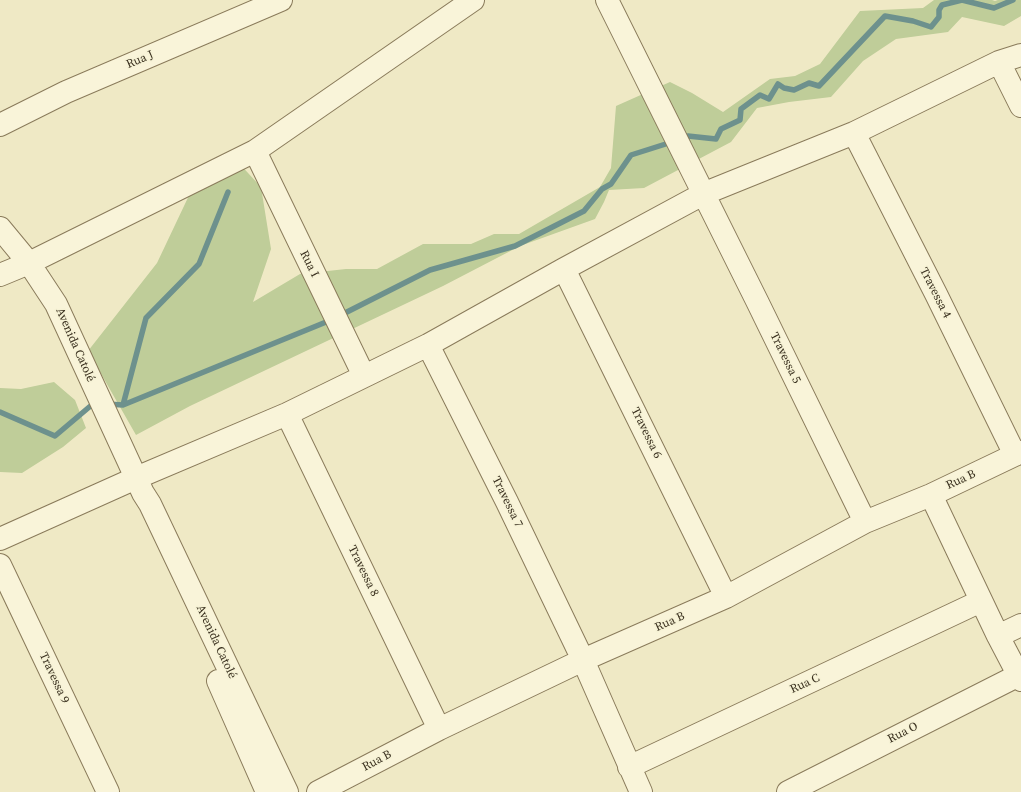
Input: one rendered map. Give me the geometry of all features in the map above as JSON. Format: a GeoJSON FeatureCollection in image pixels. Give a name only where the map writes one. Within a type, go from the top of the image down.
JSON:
{"type":"FeatureCollection","features":[{"type":"Feature","properties":{"kind":"street","name":"Rua J"},"geometry":{"type":"LineString","coordinates":[[0,125],[66,92],[281,0]]}},
{"type":"Feature","properties":{"kind":"street"},"geometry":{"type":"LineString","coordinates":[[0,275],[29,263],[255,151],[473,0]]}},
{"type":"Feature","properties":{"kind":"street","name":"Travessa 5"},"geometry":{"type":"LineString","coordinates":[[607,0],[865,522]]}},
{"type":"Feature","properties":{"kind":"street"},"geometry":{"type":"LineString","coordinates":[[0,539],[139,486],[428,345],[703,194],[854,133],[1000,62],[1021,55]]}},
{"type":"Feature","properties":{"kind":"street"},"geometry":{"type":"LineString","coordinates":[[1000,62],[1021,106]]}},
{"type":"Feature","properties":{"kind":"street","name":"Travessa 4"},"geometry":{"type":"LineString","coordinates":[[854,133],[1018,453]]}},
{"type":"Feature","properties":{"kind":"street","name":"Rua I"},"geometry":{"type":"LineString","coordinates":[[255,151],[364,376]]}},
{"type":"Feature","properties":{"kind":"street","name":"Avenida Catolé"},"geometry":{"type":"LineString","coordinates":[[0,228],[29,263],[56,304],[139,486],[150,504],[287,792]]}},
{"type":"Feature","properties":{"kind":"street","name":"Travessa 6"},"geometry":{"type":"LineString","coordinates":[[564,269],[726,597]]}},
{"type":"Feature","properties":{"kind":"street","name":"Travessa 7"},"geometry":{"type":"LineString","coordinates":[[428,345],[507,502],[583,660],[641,792]]}},
{"type":"Feature","properties":{"kind":"street","name":"Travessa 8"},"geometry":{"type":"LineString","coordinates":[[287,414],[439,729]]}},
{"type":"Feature","properties":{"kind":"street","name":"Rua B"},"geometry":{"type":"LineString","coordinates":[[318,792],[439,729],[583,660],[726,597],[865,522],[931,494],[1018,453]]}},
{"type":"Feature","properties":{"kind":"street","name":"Avenida Catolé"},"geometry":{"type":"LineString","coordinates":[[139,486],[145,516],[149,527],[268,792]]}},
{"type":"Feature","properties":{"kind":"street"},"geometry":{"type":"LineString","coordinates":[[931,494],[998,636],[1020,677]]}},
{"type":"Feature","properties":{"kind":"street","name":"Travessa 9"},"geometry":{"type":"LineString","coordinates":[[0,565],[108,792]]}},
{"type":"Feature","properties":{"kind":"street","name":"Rua C"},"geometry":{"type":"LineString","coordinates":[[629,766],[981,601]]}},
{"type":"Feature","properties":{"kind":"street"},"geometry":{"type":"LineString","coordinates":[[998,636],[1021,625]]}},
{"type":"Feature","properties":{"kind":"street","name":"Rua O"},"geometry":{"type":"LineString","coordinates":[[788,792],[1020,677]]}},
{"type":"Feature","properties":{"kind":"green space"},"geometry":{"type":"Polygon","coordinates":[[[934,0],[1021,0],[1021,16],[1004,26],[962,17],[948,32],[896,39],[863,61],[831,97],[789,102],[757,108],[731,142],[644,188],[609,190],[595,219],[520,246],[443,286],[190,406],[136,435],[88,351],[157,263],[193,187],[236,160],[261,187],[271,249],[253,302],[300,274],[346,269],[377,269],[423,244],[471,244],[494,234],[519,234],[600,187],[611,168],[616,106],[670,82],[692,93],[723,112],[770,79],[795,76],[820,64],[860,11],[923,8],[934,0]]]}},
{"type":"Feature","properties":{"kind":"green space"},"geometry":{"type":"Polygon","coordinates":[[[54,382],[75,400],[86,428],[63,447],[22,473],[0,472],[0,388],[21,389],[54,382]]]}},
{"type":"Feature","properties":{"kind":"waterway"},"geometry":{"type":"LineString","coordinates":[[681,139],[688,136],[716,139],[721,129],[740,120],[741,109],[760,95],[769,99],[778,84],[784,88],[794,90],[809,83],[819,86],[885,16],[913,21],[931,27],[939,17],[939,10],[942,5],[962,0],[994,8],[1013,0]]}},
{"type":"Feature","properties":{"kind":"waterway"},"geometry":{"type":"LineString","coordinates":[[339,316],[430,270],[515,246],[584,211],[602,189],[611,184],[631,155],[672,142]]}},
{"type":"Feature","properties":{"kind":"waterway"},"geometry":{"type":"LineString","coordinates":[[107,404],[123,405],[146,318],[199,264],[228,192]]}},
{"type":"Feature","properties":{"kind":"waterway"},"geometry":{"type":"LineString","coordinates":[[123,405],[331,320]]}},
{"type":"Feature","properties":{"kind":"waterway"},"geometry":{"type":"LineString","coordinates":[[0,412],[55,436],[94,403],[97,403]]}}]}
